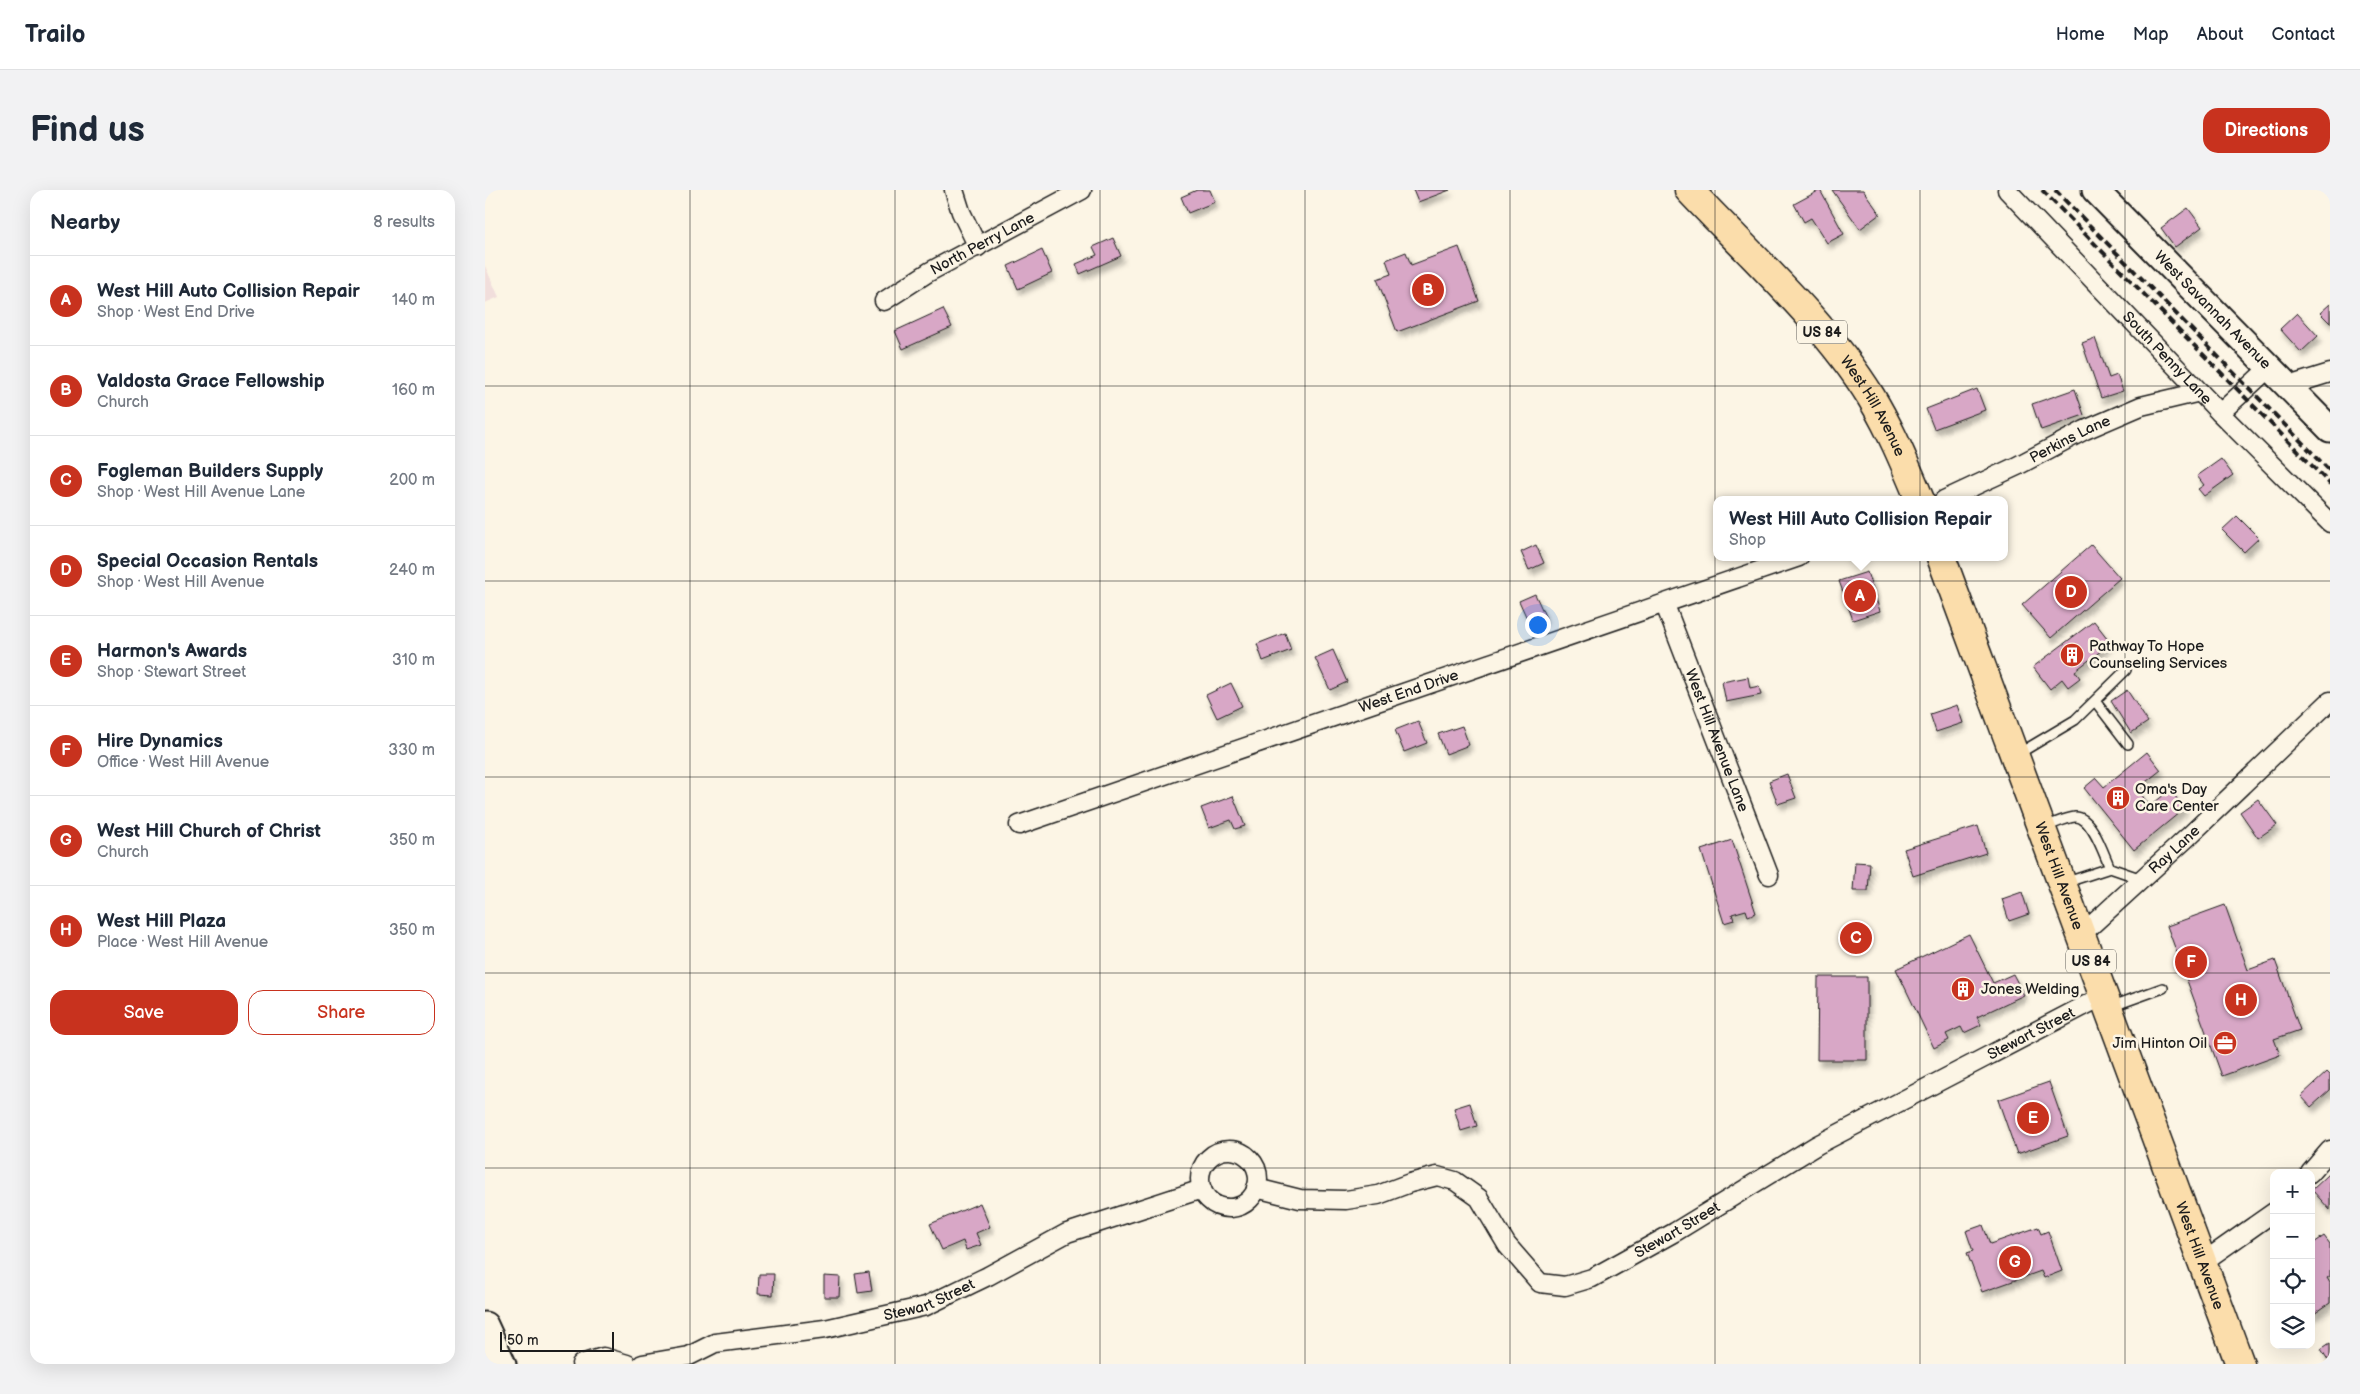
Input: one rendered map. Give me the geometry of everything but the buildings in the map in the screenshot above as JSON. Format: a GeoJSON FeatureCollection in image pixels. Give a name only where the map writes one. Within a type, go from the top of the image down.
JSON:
{"type":"FeatureCollection","features":[{"type":"Feature","properties":{"kind":"highway","name":"West Hill Avenue"},"geometry":{"type":"LineString","coordinates":[[1689,190],[1801,308],[1837,350],[1870,397],[1886,424],[1918,496]]}},
{"type":"Feature","properties":{"kind":"highway","name":"West Hill Avenue"},"geometry":{"type":"LineString","coordinates":[[1942,561],[2240,1364]]}},
{"type":"Feature","properties":{"kind":"street"},"geometry":{"type":"LineString","coordinates":[[954,190],[961,212],[978,247]]}},
{"type":"Feature","properties":{"kind":"street","name":"North Perry Lane"},"geometry":{"type":"LineString","coordinates":[[884,301],[929,272],[1082,190]]}},
{"type":"Feature","properties":{"kind":"street","name":"South Penny Lane"},"geometry":{"type":"LineString","coordinates":[[2007,190],[2219,413],[2330,523]]}},
{"type":"Feature","properties":{"kind":"street","name":"West Savannah Avenue"},"geometry":{"type":"LineString","coordinates":[[2095,190],[2330,429]]}},
{"type":"Feature","properties":{"kind":"street"},"geometry":{"type":"LineString","coordinates":[[2219,413],[2270,367]]}},
{"type":"Feature","properties":{"kind":"street"},"geometry":{"type":"LineString","coordinates":[[2288,386],[2330,373]]}},
{"type":"Feature","properties":{"kind":"street","name":"Perkins Lane"},"geometry":{"type":"LineString","coordinates":[[1953,496],[2017,466],[2085,430],[2141,406],[2200,392]]}},
{"type":"Feature","properties":{"kind":"street","name":"West End Drive"},"geometry":{"type":"LineString","coordinates":[[1019,825],[1665,605],[1788,561]]}},
{"type":"Feature","properties":{"kind":"street","name":"West Hill Avenue Lane"},"geometry":{"type":"LineString","coordinates":[[1665,605],[1769,875]]}},
{"type":"Feature","properties":{"kind":"street","name":"Ray Lane"},"geometry":{"type":"LineString","coordinates":[[2082,934],[2330,701]]}},
{"type":"Feature","properties":{"kind":"street","name":"Stewart Street"},"geometry":{"type":"LineString","coordinates":[[1256,1188],[1300,1199],[1346,1200],[1377,1195],[1437,1176],[1455,1181],[1479,1198],[1507,1245],[1540,1283],[1565,1286],[1591,1278],[1675,1232],[1817,1145],[2107,1001]]}},
{"type":"Feature","properties":{"kind":"street"},"geometry":{"type":"LineString","coordinates":[[1232,1150],[1242,1153],[1251,1160],[1258,1178],[1256,1188],[1244,1204],[1225,1208],[1215,1205],[1202,1190],[1200,1180],[1206,1161],[1214,1154],[1232,1150]]}},
{"type":"Feature","properties":{"kind":"street"},"geometry":{"type":"LineString","coordinates":[[2313,1169],[2330,1150]]}},
{"type":"Feature","properties":{"kind":"street","name":"Stewart Street"},"geometry":{"type":"LineString","coordinates":[[643,1364],[689,1356],[715,1343],[825,1329],[926,1306],[988,1276],[1067,1233],[1202,1190]]}},
{"type":"Feature","properties":{"kind":"street"},"geometry":{"type":"LineString","coordinates":[[2203,1262],[2271,1214]]}},
{"type":"Feature","properties":{"kind":"street"},"geometry":{"type":"LineString","coordinates":[[485,1325],[503,1364]]}},
{"type":"Feature","properties":{"kind":"street"},"geometry":{"type":"LineString","coordinates":[[581,1364],[603,1357],[627,1364]]}},
{"type":"Feature","properties":{"kind":"lane"},"geometry":{"type":"LineString","coordinates":[[2015,756],[2075,720],[2126,670]]}},
{"type":"Feature","properties":{"kind":"lane"},"geometry":{"type":"LineString","coordinates":[[2095,701],[2128,744]]}},
{"type":"Feature","properties":{"kind":"lane"},"geometry":{"type":"LineString","coordinates":[[2042,827],[2075,817],[2081,818],[2091,826],[2110,868]]}},
{"type":"Feature","properties":{"kind":"lane"},"geometry":{"type":"LineString","coordinates":[[2063,884],[2110,868],[2142,879]]}},
{"type":"Feature","properties":{"kind":"lane"},"geometry":{"type":"LineString","coordinates":[[2107,1001],[2163,988]]}},
{"type":"Feature","properties":{"kind":"shaded area"},"geometry":{"type":"Polygon","coordinates":[[[485,266],[499,297],[485,303],[485,266]]]}},
{"type":"Feature","properties":{"kind":"railway"},"geometry":{"type":"LineString","coordinates":[[2042,190],[2330,484]]}},
{"type":"Feature","properties":{"kind":"railway"},"geometry":{"type":"LineString","coordinates":[[2055,190],[2330,471]]}},
{"type":"Feature","properties":{"kind":"place","name":"Valdosta Grace Fellowship"},"geometry":{"type":"Point","coordinates":[1428,290]}},
{"type":"Feature","properties":{"kind":"place","name":"Special Occasion Rentals"},"geometry":{"type":"Point","coordinates":[2071,592]}},
{"type":"Feature","properties":{"kind":"place","name":"West Hill Auto Collision Repair"},"geometry":{"type":"Point","coordinates":[1860,596]}},
{"type":"Feature","properties":{"kind":"place","name":"Pathway To Hope Counseling Services"},"geometry":{"type":"Point","coordinates":[2072,655]}},
{"type":"Feature","properties":{"kind":"place","name":"Oma's Day Care Center"},"geometry":{"type":"Point","coordinates":[2118,798]}},
{"type":"Feature","properties":{"kind":"place","name":"Fogleman Builders Supply"},"geometry":{"type":"Point","coordinates":[1856,938]}},
{"type":"Feature","properties":{"kind":"place","name":"Hire Dynamics"},"geometry":{"type":"Point","coordinates":[2191,962]}},
{"type":"Feature","properties":{"kind":"place","name":"Jones Welding"},"geometry":{"type":"Point","coordinates":[1963,989]}},
{"type":"Feature","properties":{"kind":"place","name":"West Hill Plaza"},"geometry":{"type":"Point","coordinates":[2241,1000]}},
{"type":"Feature","properties":{"kind":"place","name":"Jim Hinton Oil"},"geometry":{"type":"Point","coordinates":[2225,1043]}},
{"type":"Feature","properties":{"kind":"place","name":"Harmon's Awards"},"geometry":{"type":"Point","coordinates":[2033,1118]}},
{"type":"Feature","properties":{"kind":"place","name":"West Hill Church of Christ"},"geometry":{"type":"Point","coordinates":[2015,1262]}}]}
